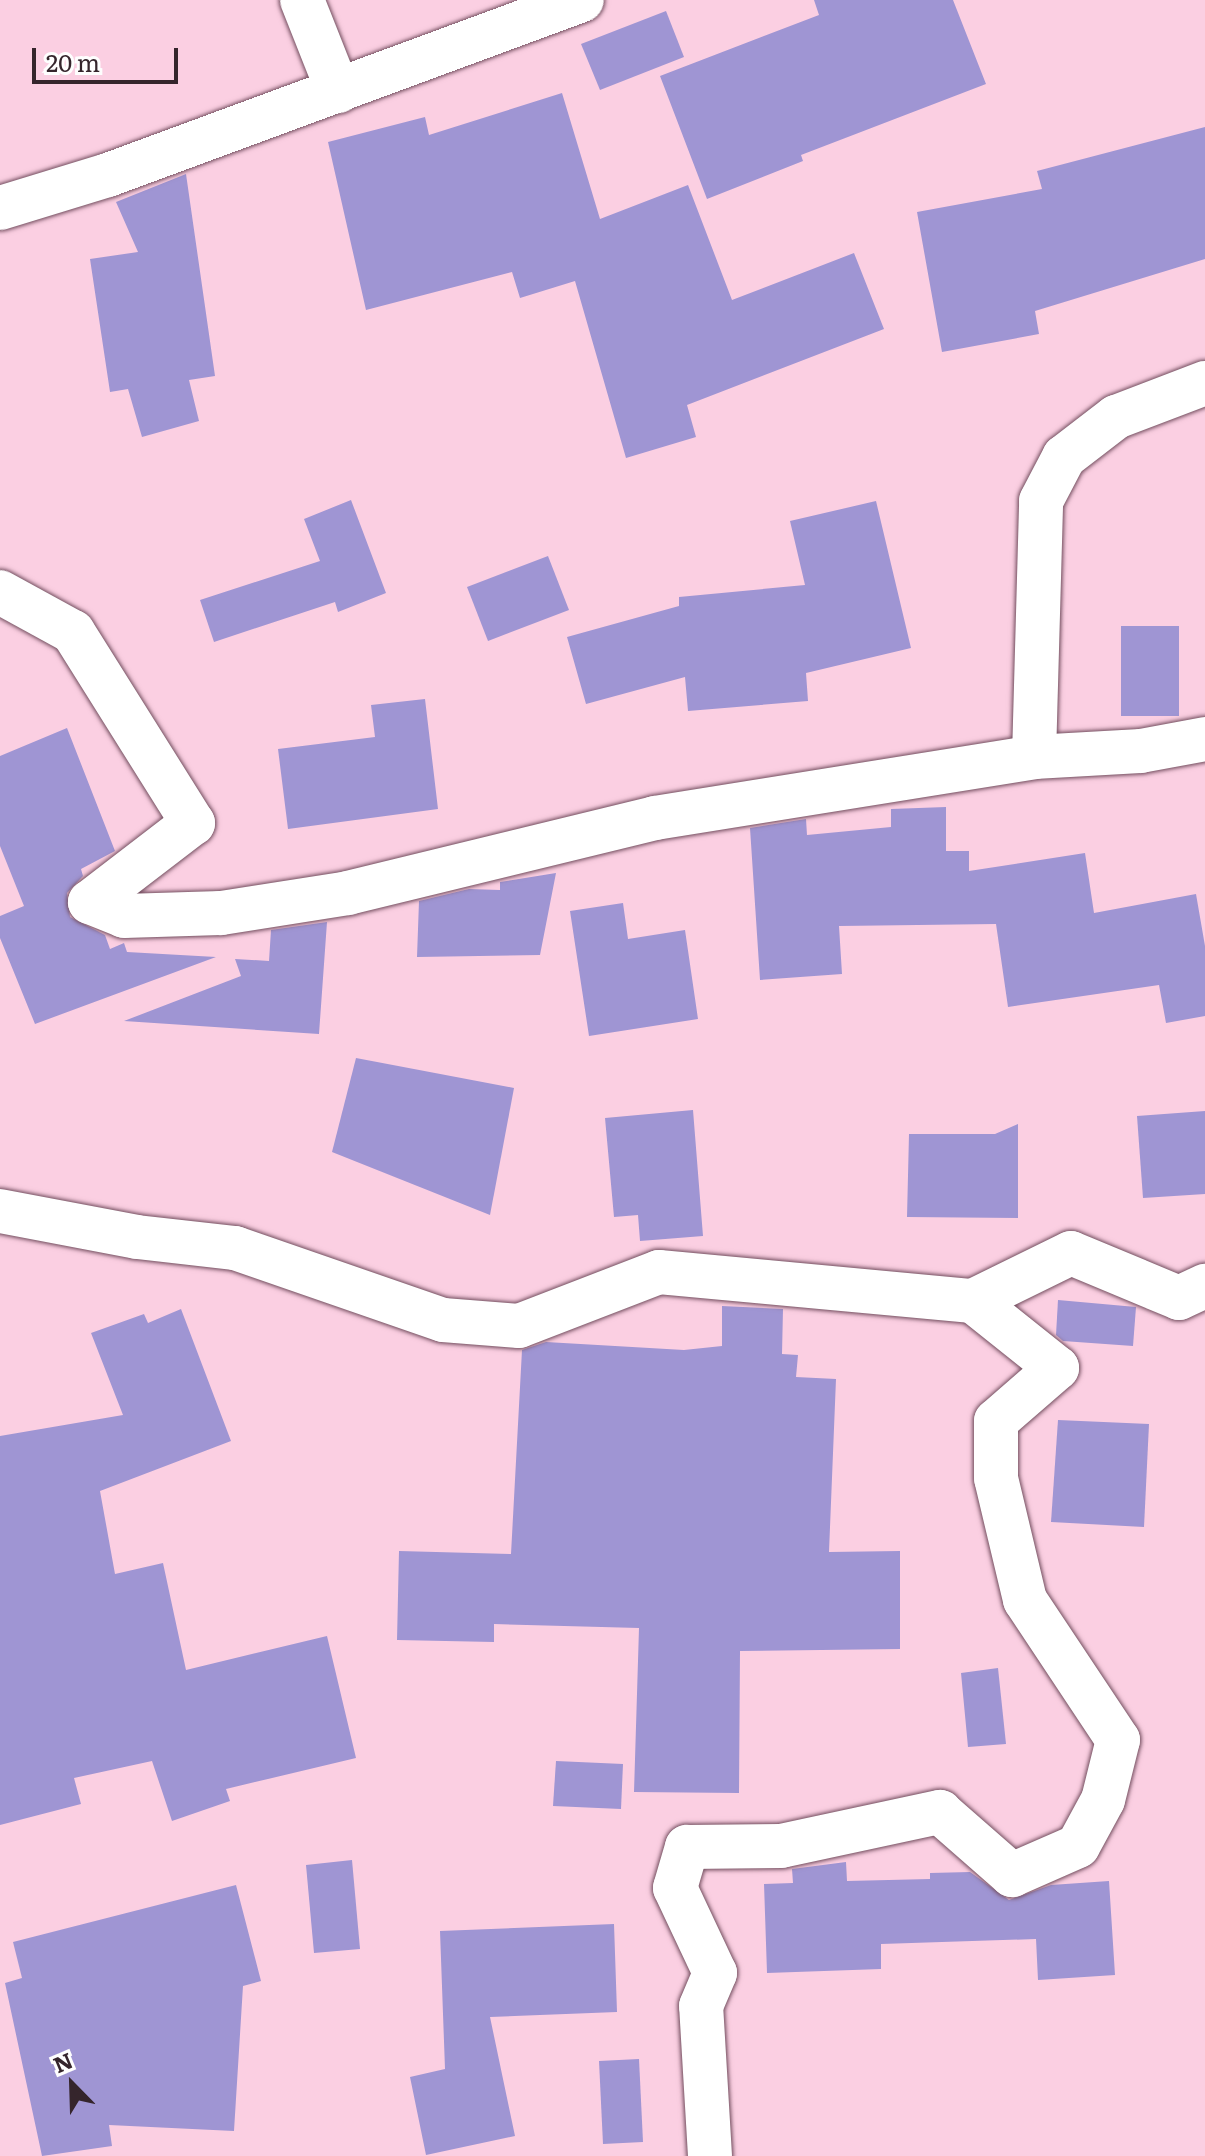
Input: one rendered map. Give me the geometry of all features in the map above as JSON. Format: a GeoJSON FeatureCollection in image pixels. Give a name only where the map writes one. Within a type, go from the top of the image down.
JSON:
{"type":"FeatureCollection","features":[{"type":"Feature","properties":{"kind":"street"},"geometry":{"type":"LineString","coordinates":[[302,0],[338,91]]}},
{"type":"Feature","properties":{"kind":"street"},"geometry":{"type":"LineString","coordinates":[[0,208],[108,175],[582,0]]}},
{"type":"Feature","properties":{"kind":"street"},"geometry":{"type":"LineString","coordinates":[[1034,757],[1041,501],[1064,457],[1116,417],[1205,383]]}},
{"type":"Feature","properties":{"kind":"street"},"geometry":{"type":"LineString","coordinates":[[0,592],[73,632],[193,823],[90,902],[124,916],[221,913],[348,893],[655,818],[1034,757],[1141,751],[1205,739]]}},
{"type":"Feature","properties":{"kind":"street"},"geometry":{"type":"LineString","coordinates":[[0,1211],[137,1237],[235,1248],[443,1320],[519,1326],[659,1272],[973,1301],[1071,1253],[1179,1298],[1205,1286]]}},
{"type":"Feature","properties":{"kind":"street"},"geometry":{"type":"LineString","coordinates":[[710,2156],[701,2006],[715,1973],[675,1888],[687,1847],[781,1846],[940,1812],[1012,1875],[1078,1846],[1103,1800],[1118,1740],[1025,1600],[996,1478],[996,1421],[1057,1368],[973,1301]]}},
{"type":"Feature","properties":{"kind":"building"},"geometry":{"type":"Polygon","coordinates":[[[814,0],[953,0],[986,84],[801,155],[803,161],[707,199],[660,76],[819,15],[814,0]]]}},
{"type":"Feature","properties":{"kind":"building"},"geometry":{"type":"Polygon","coordinates":[[[666,11],[684,57],[600,90],[581,44],[666,11]]]}},
{"type":"Feature","properties":{"kind":"building"},"geometry":{"type":"Polygon","coordinates":[[[562,93],[600,219],[688,185],[732,300],[854,253],[884,329],[687,405],[696,437],[626,458],[575,281],[520,298],[512,272],[366,310],[328,142],[425,117],[429,135],[562,93]]]}},
{"type":"Feature","properties":{"kind":"building"},"geometry":{"type":"Polygon","coordinates":[[[1205,127],[1205,259],[1035,311],[1039,334],[942,352],[917,212],[1042,189],[1037,171],[1205,127]]]}},
{"type":"Feature","properties":{"kind":"building"},"geometry":{"type":"Polygon","coordinates":[[[186,174],[215,376],[189,380],[199,421],[142,437],[128,389],[110,392],[90,259],[138,252],[116,202],[186,174]]]}},
{"type":"Feature","properties":{"kind":"building"},"geometry":{"type":"Polygon","coordinates":[[[351,500],[386,593],[338,612],[335,602],[214,642],[200,600],[320,561],[304,519],[351,500]]]}},
{"type":"Feature","properties":{"kind":"building"},"geometry":{"type":"Polygon","coordinates":[[[876,501],[911,648],[806,673],[808,701],[688,711],[685,677],[586,704],[567,637],[679,606],[679,597],[805,585],[790,521],[876,501]]]}},
{"type":"Feature","properties":{"kind":"building"},"geometry":{"type":"Polygon","coordinates":[[[548,556],[569,610],[488,641],[467,587],[548,556]]]}},
{"type":"Feature","properties":{"kind":"building"},"geometry":{"type":"Polygon","coordinates":[[[1121,626],[1179,626],[1179,716],[1121,716],[1121,626]]]}},
{"type":"Feature","properties":{"kind":"building"},"geometry":{"type":"Polygon","coordinates":[[[425,699],[438,809],[288,829],[278,749],[375,737],[371,705],[425,699]]]}},
{"type":"Feature","properties":{"kind":"building"},"geometry":{"type":"Polygon","coordinates":[[[67,728],[115,851],[81,869],[83,876],[67,893],[70,917],[105,935],[110,949],[124,943],[127,952],[216,957],[35,1024],[0,938],[0,916],[24,906],[0,846],[0,756],[67,728]]]}},
{"type":"Feature","properties":{"kind":"building"},"geometry":{"type":"Polygon","coordinates":[[[946,807],[946,851],[969,851],[969,871],[1085,853],[1094,913],[1196,894],[1205,946],[1205,1016],[1166,1023],[1159,985],[1008,1007],[996,924],[839,926],[842,974],[760,980],[750,828],[806,819],[807,835],[891,827],[891,809],[946,807]]]}},
{"type":"Feature","properties":{"kind":"building"},"geometry":{"type":"Polygon","coordinates":[[[556,873],[540,955],[417,957],[419,901],[469,889],[500,890],[500,882],[556,873]]]}},
{"type":"Feature","properties":{"kind":"building"},"geometry":{"type":"Polygon","coordinates":[[[623,903],[628,939],[685,930],[698,1019],[589,1036],[570,911],[623,903]]]}},
{"type":"Feature","properties":{"kind":"building"},"geometry":{"type":"Polygon","coordinates":[[[327,922],[319,1034],[124,1021],[241,976],[235,959],[269,961],[271,930],[327,922]]]}},
{"type":"Feature","properties":{"kind":"building"},"geometry":{"type":"Polygon","coordinates":[[[356,1058],[514,1088],[490,1215],[332,1152],[356,1058]]]}},
{"type":"Feature","properties":{"kind":"building"},"geometry":{"type":"Polygon","coordinates":[[[693,1110],[703,1236],[640,1241],[638,1215],[614,1217],[605,1118],[693,1110]]]}},
{"type":"Feature","properties":{"kind":"building"},"geometry":{"type":"Polygon","coordinates":[[[1205,1111],[1205,1194],[1143,1198],[1137,1116],[1205,1111]]]}},
{"type":"Feature","properties":{"kind":"building"},"geometry":{"type":"Polygon","coordinates":[[[1018,1124],[1018,1218],[907,1217],[909,1134],[995,1134],[1018,1124]]]}},
{"type":"Feature","properties":{"kind":"building"},"geometry":{"type":"Polygon","coordinates":[[[1058,1300],[1136,1307],[1133,1346],[1063,1341],[1056,1335],[1058,1300]]]}},
{"type":"Feature","properties":{"kind":"building"},"geometry":{"type":"Polygon","coordinates":[[[722,1306],[783,1309],[782,1354],[798,1355],[796,1377],[836,1379],[829,1552],[900,1551],[900,1649],[740,1651],[739,1793],[634,1792],[639,1628],[494,1624],[494,1642],[397,1640],[399,1551],[511,1554],[522,1350],[546,1342],[684,1350],[722,1346],[722,1306]]]}},
{"type":"Feature","properties":{"kind":"building"},"geometry":{"type":"Polygon","coordinates":[[[181,1309],[231,1441],[100,1491],[115,1574],[163,1563],[186,1670],[327,1636],[356,1758],[226,1789],[230,1801],[172,1821],[152,1761],[74,1778],[81,1804],[0,1825],[0,1436],[123,1415],[91,1333],[144,1314],[148,1323],[181,1309]]]}},
{"type":"Feature","properties":{"kind":"building"},"geometry":{"type":"Polygon","coordinates":[[[1058,1420],[1149,1424],[1144,1527],[1051,1522],[1058,1420]]]}},
{"type":"Feature","properties":{"kind":"building"},"geometry":{"type":"Polygon","coordinates":[[[998,1668],[1006,1744],[968,1747],[961,1673],[998,1668]]]}},
{"type":"Feature","properties":{"kind":"building"},"geometry":{"type":"Polygon","coordinates":[[[556,1761],[623,1764],[621,1809],[553,1806],[556,1761]]]}},
{"type":"Feature","properties":{"kind":"building"},"geometry":{"type":"Polygon","coordinates":[[[352,1860],[360,1949],[314,1953],[306,1865],[352,1860]]]}},
{"type":"Feature","properties":{"kind":"building"},"geometry":{"type":"Polygon","coordinates":[[[846,1862],[847,1881],[930,1879],[930,1873],[970,1872],[1009,1900],[1051,1885],[1109,1881],[1115,1975],[1038,1980],[1036,1939],[881,1944],[881,1969],[767,1973],[764,1884],[793,1883],[792,1869],[846,1862]]]}},
{"type":"Feature","properties":{"kind":"building"},"geometry":{"type":"Polygon","coordinates":[[[236,1885],[261,1981],[243,1986],[234,2131],[109,2125],[112,2146],[42,2156],[5,1983],[22,1978],[13,1942],[236,1885]]]}},
{"type":"Feature","properties":{"kind":"building"},"geometry":{"type":"Polygon","coordinates":[[[614,1924],[617,2012],[490,2017],[515,2136],[426,2155],[410,2077],[445,2069],[440,1931],[614,1924]]]}},
{"type":"Feature","properties":{"kind":"building"},"geometry":{"type":"Polygon","coordinates":[[[639,2059],[643,2142],[603,2144],[599,2061],[639,2059]]]}}]}
